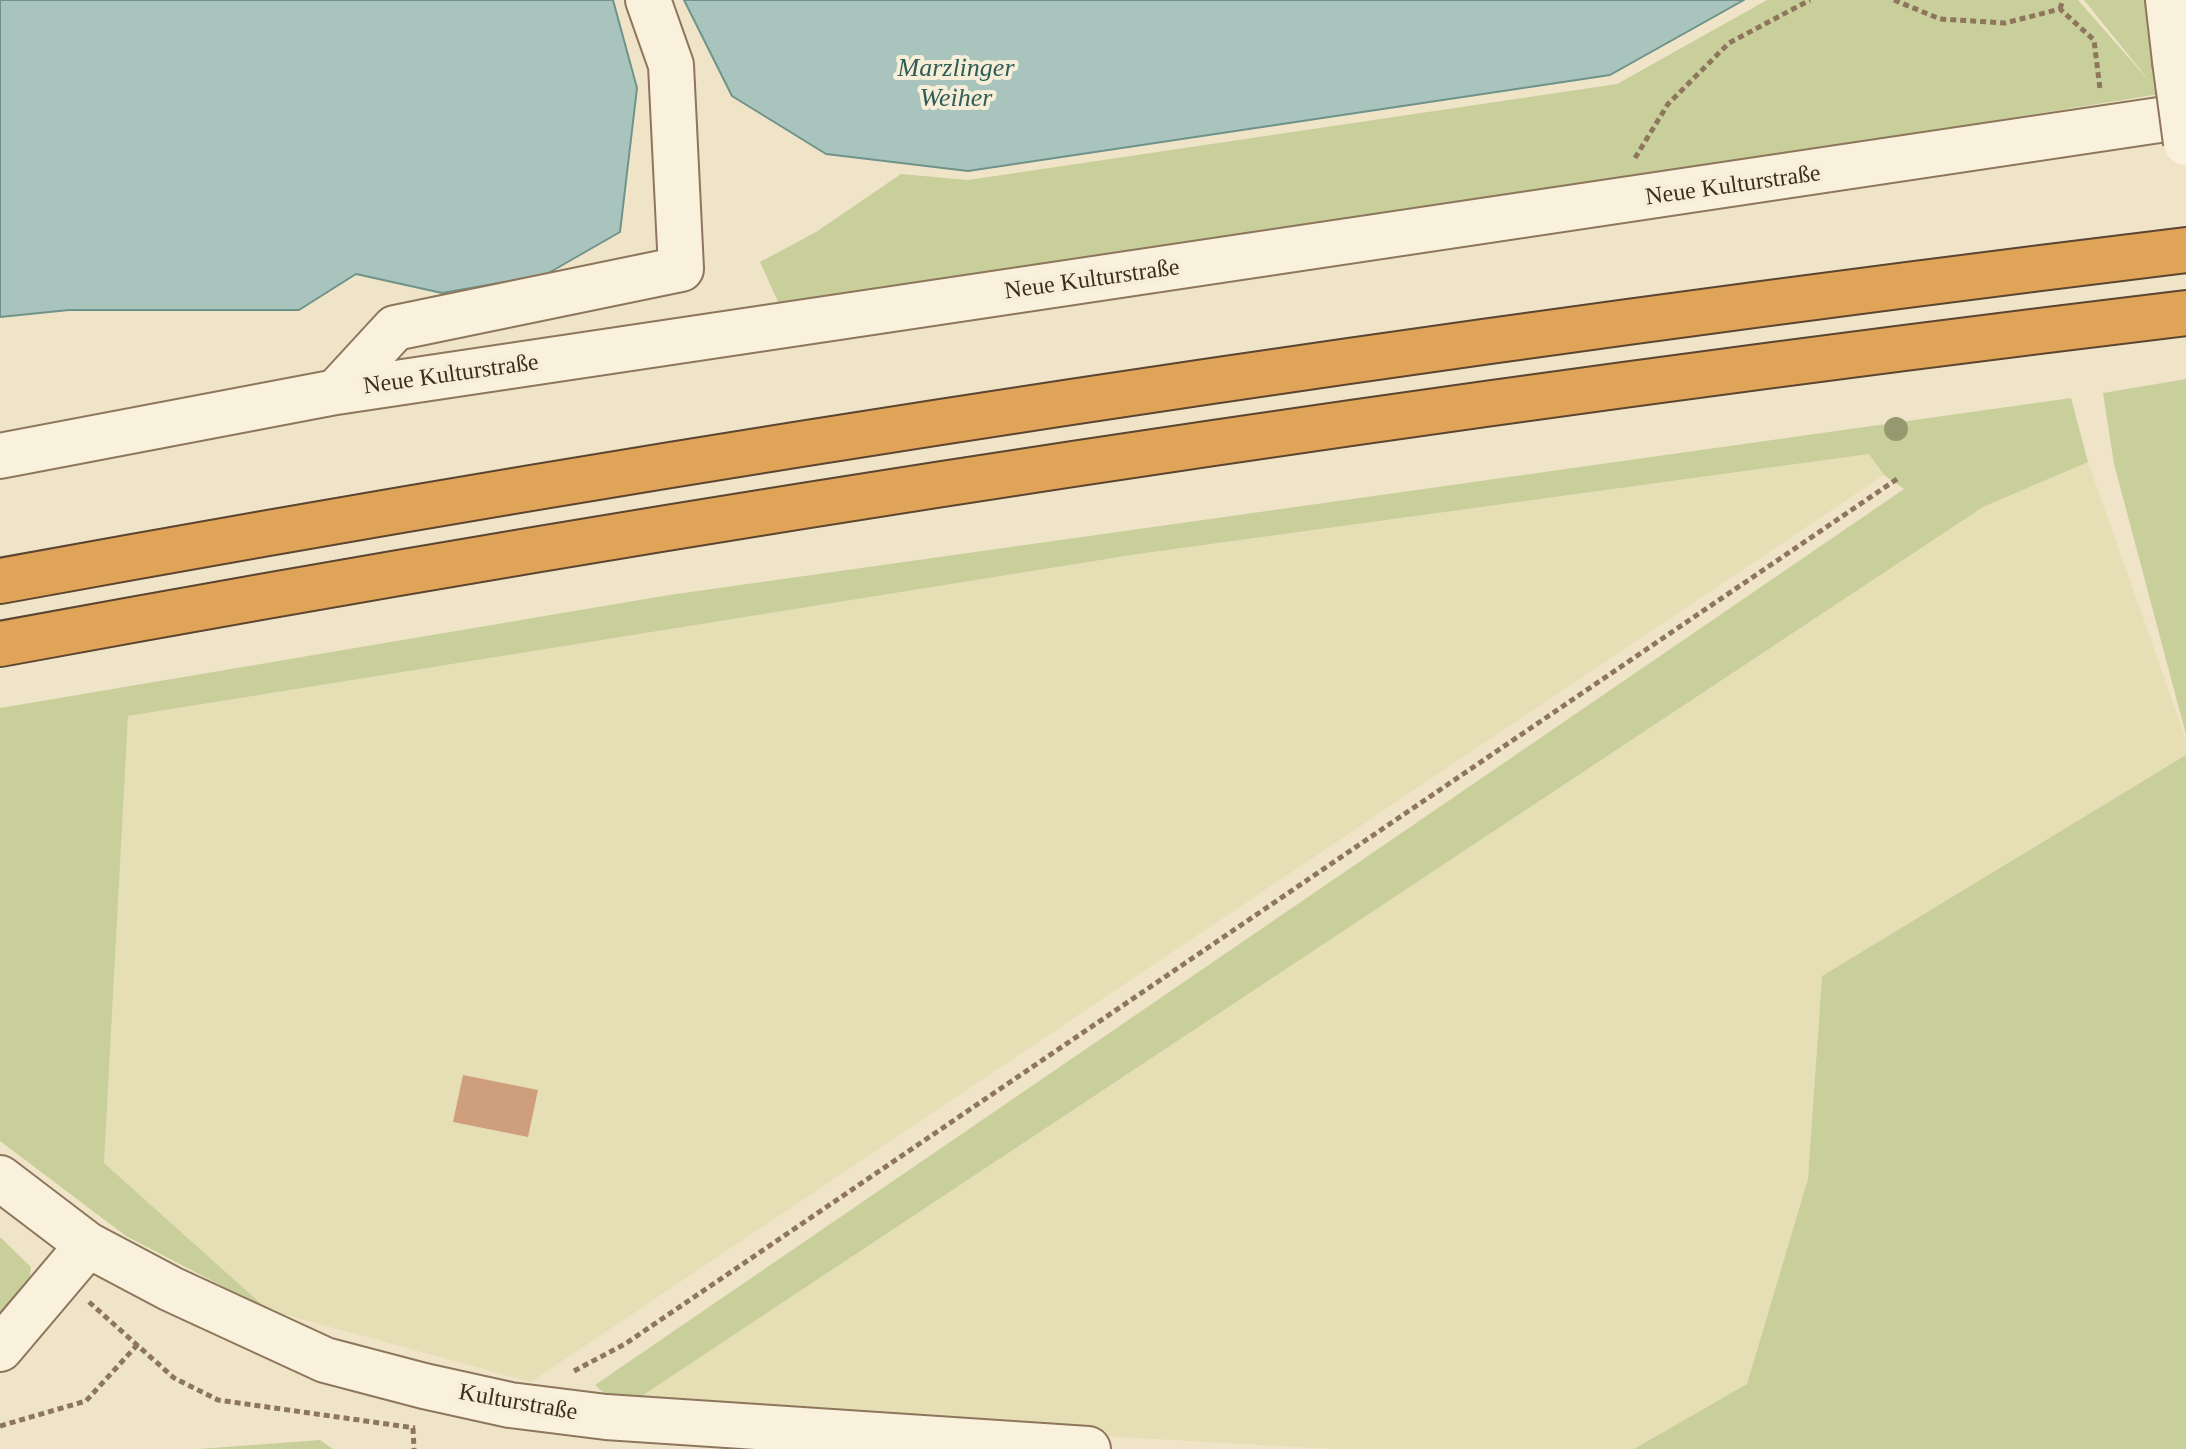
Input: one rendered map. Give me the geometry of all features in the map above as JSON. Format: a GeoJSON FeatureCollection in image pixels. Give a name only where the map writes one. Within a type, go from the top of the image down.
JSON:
{"type":"FeatureCollection","features":[{"type":"Feature","properties":{"kind":"highway"},"geometry":{"type":"LineString","coordinates":[[0,581],[236,538],[860,434],[1791,299],[2186,250]]}},
{"type":"Feature","properties":{"kind":"highway"},"geometry":{"type":"LineString","coordinates":[[0,644],[244,599],[865,497],[1857,353],[2186,313]]}},
{"type":"Feature","properties":{"kind":"street"},"geometry":{"type":"LineString","coordinates":[[336,392],[395,328],[681,269],[671,65],[648,0]]}},
{"type":"Feature","properties":{"kind":"street"},"geometry":{"type":"LineString","coordinates":[[2168,0],[2186,143]]}},
{"type":"Feature","properties":{"kind":"street","name":"Neue Kulturstraße"},"geometry":{"type":"LineString","coordinates":[[0,456],[336,392],[2106,131],[2186,116]]}},
{"type":"Feature","properties":{"kind":"street","name":"Kulturstraße"},"geometry":{"type":"LineString","coordinates":[[0,1178],[76,1262],[243,1324],[325,1360],[510,1405],[606,1417],[1088,1449]]}},
{"type":"Feature","properties":{"kind":"street"},"geometry":{"type":"LineString","coordinates":[[0,1349],[76,1262]]}},
{"type":"Feature","properties":{"kind":"path"},"geometry":{"type":"LineString","coordinates":[[1634,159],[1668,104],[1729,43],[1810,0]]}},
{"type":"Feature","properties":{"kind":"path"},"geometry":{"type":"LineString","coordinates":[[1894,0],[1940,19],[1979,22],[2005,23],[2060,9]]}},
{"type":"Feature","properties":{"kind":"path"},"geometry":{"type":"LineString","coordinates":[[2060,9],[2063,0]]}},
{"type":"Feature","properties":{"kind":"path"},"geometry":{"type":"LineString","coordinates":[[2060,9],[2094,40],[2106,131]]}},
{"type":"Feature","properties":{"kind":"path"},"geometry":{"type":"LineString","coordinates":[[510,1405],[625,1344],[1897,479]]}},
{"type":"Feature","properties":{"kind":"path"},"geometry":{"type":"LineString","coordinates":[[76,1262],[138,1344],[174,1378],[218,1400],[427,1429]]}},
{"type":"Feature","properties":{"kind":"path"},"geometry":{"type":"LineString","coordinates":[[0,1426],[86,1401],[138,1344]]}},
{"type":"Feature","properties":{"kind":"path"},"geometry":{"type":"LineString","coordinates":[[413,1428],[414,1449]]}},
{"type":"Feature","properties":{"kind":"shaded area"},"geometry":{"type":"Polygon","coordinates":[[[1869,454],[1884,475],[531,1382],[268,1310],[104,1163],[128,716],[1138,554],[1869,454]]]}},
{"type":"Feature","properties":{"kind":"shaded area"},"geometry":{"type":"Polygon","coordinates":[[[2088,462],[2186,739],[2186,755],[1822,976],[1808,1179],[1747,1385],[1634,1449],[1332,1449],[622,1409],[1983,507],[2088,462]]]}},
{"type":"Feature","properties":{"kind":"green space"},"geometry":{"type":"Polygon","coordinates":[[[1767,0],[2078,0],[2151,83],[2084,0],[2146,0],[2154,87],[2160,94],[784,315],[760,262],[816,232],[901,174],[968,180],[1617,84],[1767,0]]]}},
{"type":"Feature","properties":{"kind":"green space"},"geometry":{"type":"Polygon","coordinates":[[[2186,379],[2186,735],[2114,464],[2103,393],[2186,379]]]}},
{"type":"Feature","properties":{"kind":"green space"},"geometry":{"type":"Polygon","coordinates":[[[2071,398],[2088,462],[1983,507],[622,1409],[595,1385],[1904,489],[1884,475],[1869,454],[1138,554],[128,716],[104,1163],[268,1310],[126,1236],[0,1141],[0,708],[669,595],[2071,398]]]}},
{"type":"Feature","properties":{"kind":"green space"},"geometry":{"type":"Polygon","coordinates":[[[2186,755],[2186,1449],[1634,1449],[1747,1384],[1808,1179],[1822,976],[2186,755]]]}},
{"type":"Feature","properties":{"kind":"green space"},"geometry":{"type":"Polygon","coordinates":[[[0,1237],[31,1267],[29,1288],[0,1320],[0,1237]]]}},
{"type":"Feature","properties":{"kind":"green space"},"geometry":{"type":"Polygon","coordinates":[[[320,1440],[333,1449],[198,1449],[320,1440]]]}},
{"type":"Feature","properties":{"kind":"water"},"geometry":{"type":"Polygon","coordinates":[[[0,0],[613,0],[637,88],[620,232],[545,275],[442,293],[356,274],[299,310],[69,310],[0,317],[0,0]]]}},
{"type":"Feature","properties":{"kind":"water","name":"Marzlinger Weiher"},"geometry":{"type":"Polygon","coordinates":[[[684,0],[1744,0],[1610,75],[968,171],[826,154],[732,96],[684,0]]]}},
{"type":"Feature","properties":{"kind":"building"},"geometry":{"type":"Polygon","coordinates":[[[463,1075],[538,1090],[528,1137],[453,1122],[463,1075]]]}}]}
